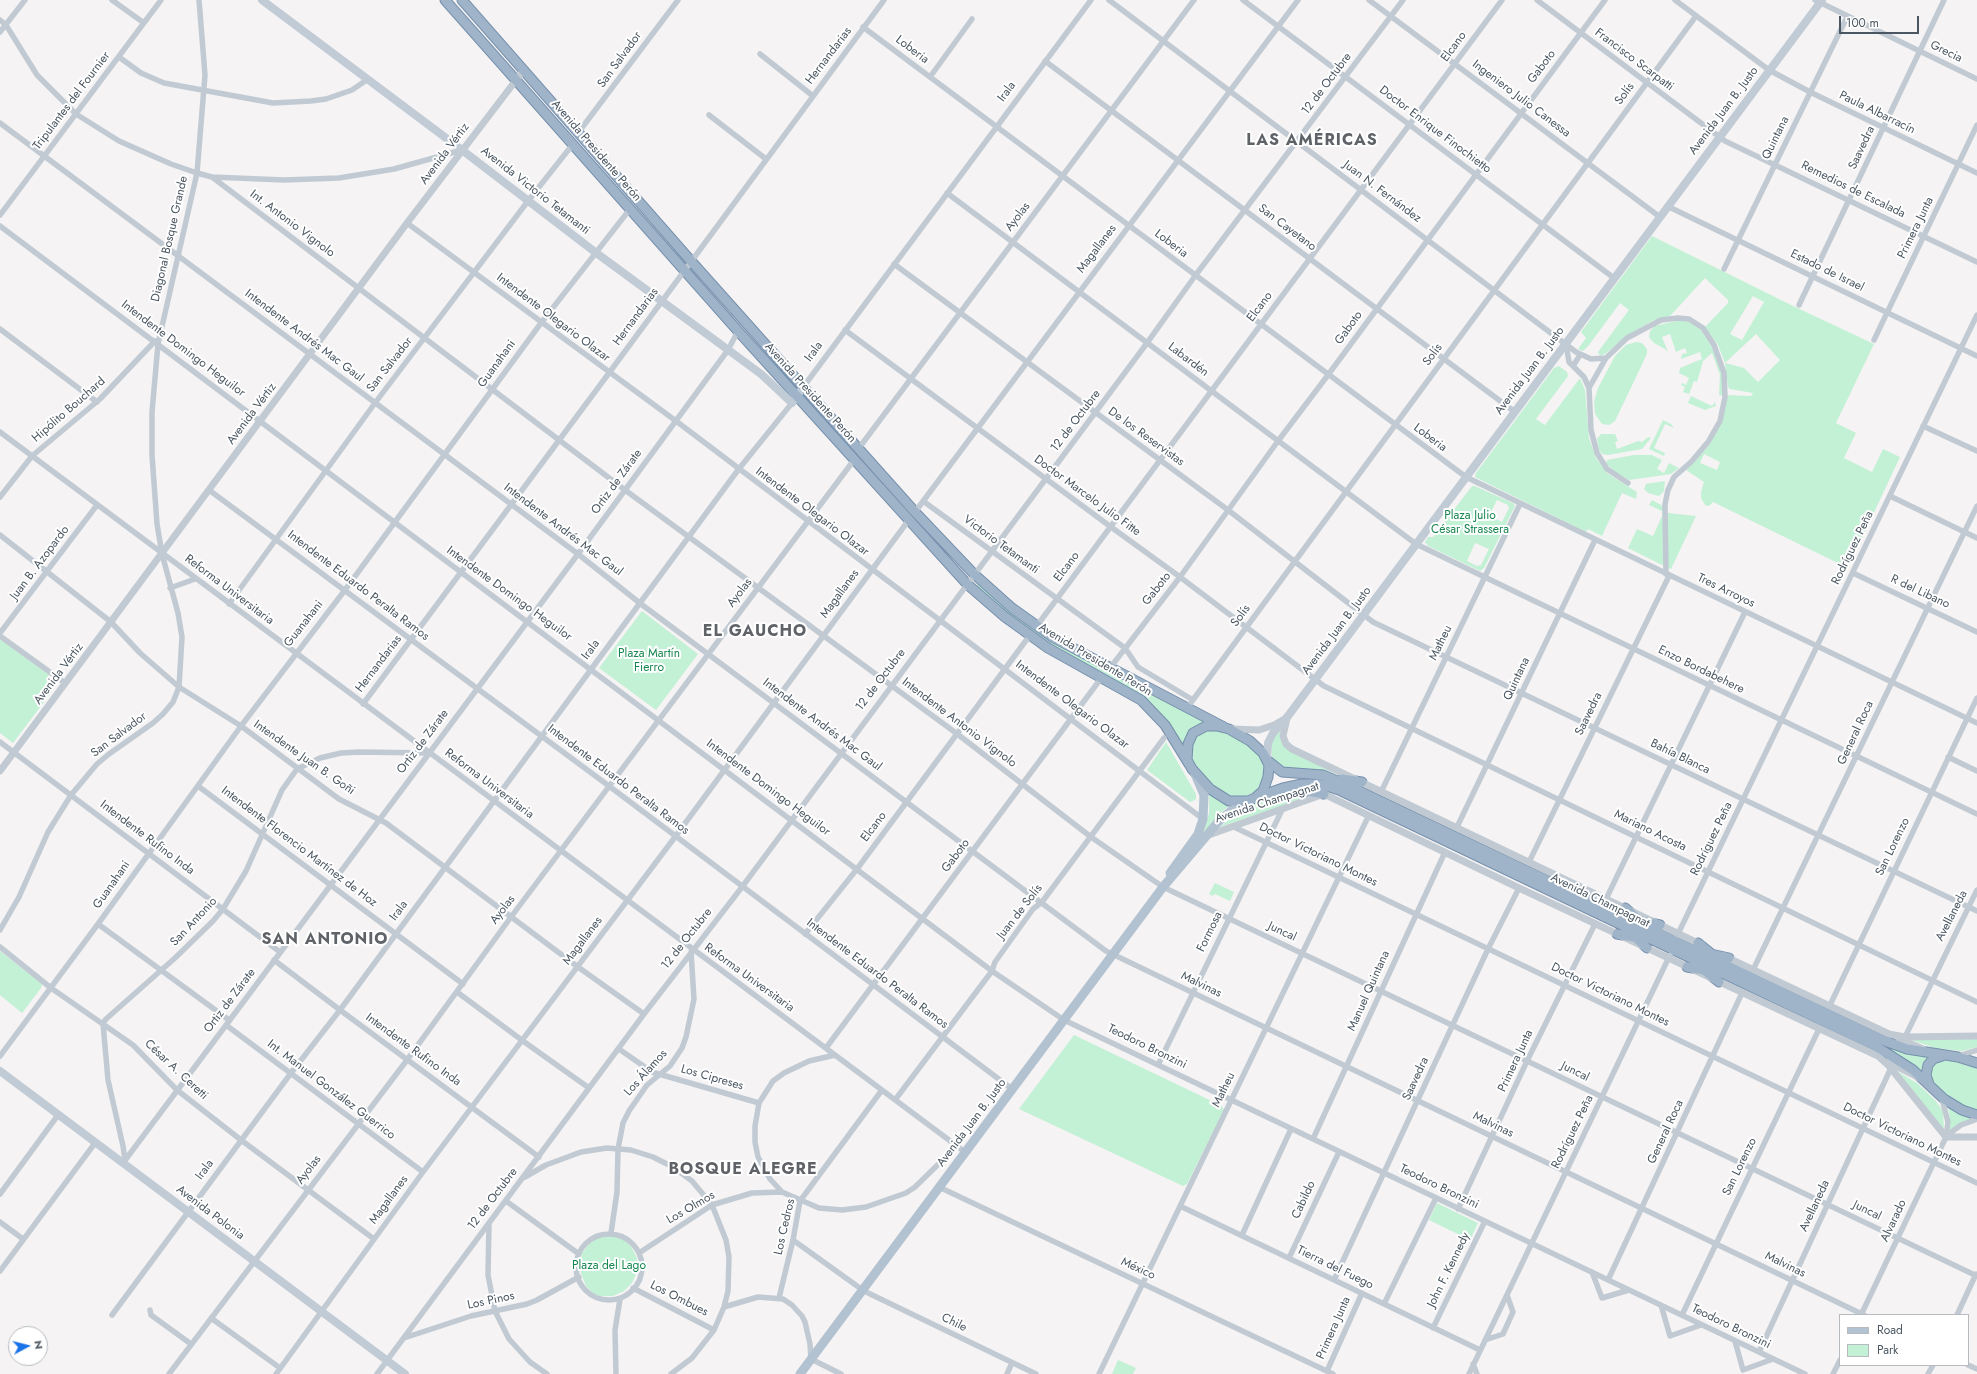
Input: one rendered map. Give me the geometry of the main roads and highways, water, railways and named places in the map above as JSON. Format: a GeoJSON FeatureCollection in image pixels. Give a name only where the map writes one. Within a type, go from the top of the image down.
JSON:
{"type":"FeatureCollection","features":[{"type":"Feature","properties":{"kind":"highway","name":"Avenida Presidente Perón"},"geometry":{"type":"LineString","coordinates":[[446,0],[738,331],[795,400],[854,460],[967,584],[1030,635],[1064,657],[1136,696],[1149,707],[1165,725],[1190,766]]}},
{"type":"Feature","properties":{"kind":"highway","name":"Avenida Presidente Perón"},"geometry":{"type":"LineString","coordinates":[[467,2],[523,71],[915,512],[974,574],[1036,627],[1110,668],[1190,704],[1226,728]]}},
{"type":"Feature","properties":{"kind":"highway"},"geometry":{"type":"LineString","coordinates":[[1206,726],[1226,728],[1255,745],[1267,760],[1269,772],[1267,782],[1263,791],[1252,800],[1233,801],[1223,798],[1210,789],[1190,766],[1186,749],[1193,733],[1206,726]]}},
{"type":"Feature","properties":{"kind":"highway","name":"Avenida Champagnat"},"geometry":{"type":"LineString","coordinates":[[1267,760],[1282,772],[1306,772],[1323,775],[1357,789],[1885,1041],[1907,1049],[1977,1063]]}},
{"type":"Feature","properties":{"kind":"highway"},"geometry":{"type":"LineString","coordinates":[[1323,775],[1362,782]]}},
{"type":"Feature","properties":{"kind":"highway","name":"Avenida Champagnat"},"geometry":{"type":"LineString","coordinates":[[1252,800],[1282,788],[1315,784],[1334,788],[1624,917]]}},
{"type":"Feature","properties":{"kind":"highway"},"geometry":{"type":"LineString","coordinates":[[1282,788],[1324,794]]}},
{"type":"Feature","properties":{"kind":"highway"},"geometry":{"type":"LineString","coordinates":[[1624,917],[1641,921],[1656,932]]}},
{"type":"Feature","properties":{"kind":"highway"},"geometry":{"type":"LineString","coordinates":[[1624,917],[1636,938],[1647,948]]}},
{"type":"Feature","properties":{"kind":"highway"},"geometry":{"type":"LineString","coordinates":[[1617,934],[1636,938],[1656,932]]}},
{"type":"Feature","properties":{"kind":"highway"},"geometry":{"type":"LineString","coordinates":[[1695,951],[1713,955],[1726,966]]}},
{"type":"Feature","properties":{"kind":"highway"},"geometry":{"type":"LineString","coordinates":[[1695,951],[1705,970],[1719,982]]}},
{"type":"Feature","properties":{"kind":"highway"},"geometry":{"type":"LineString","coordinates":[[1687,967],[1705,970],[1726,966]]}},
{"type":"Feature","properties":{"kind":"highway","name":"Avenida Champagnat"},"geometry":{"type":"LineString","coordinates":[[1726,966],[1882,1050],[1906,1065],[1936,1092],[1956,1107],[1977,1115]]}},
{"type":"Feature","properties":{"kind":"highway"},"geometry":{"type":"LineString","coordinates":[[1936,1092],[1926,1077],[1928,1066],[1936,1058],[1943,1056]]}},
{"type":"Feature","properties":{"kind":"main road","name":"Avenida Victorio Tetamanti"},"geometry":{"type":"LineString","coordinates":[[262,0],[661,302],[795,400]]}},
{"type":"Feature","properties":{"kind":"main road","name":"Avenida Juan B. Justo"},"geometry":{"type":"LineString","coordinates":[[1267,760],[1267,748],[1270,738],[1566,344],[1819,1]]}},
{"type":"Feature","properties":{"kind":"main road","name":"Irala"},"geometry":{"type":"LineString","coordinates":[[795,400],[804,386]]}},
{"type":"Feature","properties":{"kind":"main road","name":"Avenida Juan B. Justo"},"geometry":{"type":"LineString","coordinates":[[1163,887],[1172,868],[1198,834],[1204,819],[1204,795],[1190,766]]}},
{"type":"Feature","properties":{"kind":"main road","name":"Avenida Juan B. Justo"},"geometry":{"type":"LineString","coordinates":[[800,1374],[864,1291],[965,1152],[1163,887],[1206,836],[1226,815],[1252,800]]}},
{"type":"Feature","properties":{"kind":"main road","name":"Avenida Polonia"},"geometry":{"type":"LineString","coordinates":[[0,1071],[95,1143],[124,1162],[188,1212],[405,1374]]}},
{"type":"Feature","properties":{"kind":"district","name":"LAS AMÉRICAS"},"geometry":{"type":"Point","coordinates":[1312,141]}},
{"type":"Feature","properties":{"kind":"district","name":"EL GAUCHO"},"geometry":{"type":"Point","coordinates":[755,632]}},
{"type":"Feature","properties":{"kind":"district","name":"SAN ANTONIO"},"geometry":{"type":"Point","coordinates":[325,940]}},
{"type":"Feature","properties":{"kind":"district","name":"BOSQUE ALEGRE"},"geometry":{"type":"Point","coordinates":[743,1170]}},
{"type":"Feature","properties":{"kind":"park label","name":"Plaza Julio César Strassera"},"geometry":{"type":"Point","coordinates":[1470,523]}},
{"type":"Feature","properties":{"kind":"park label","name":"Plaza Martín Fierro"},"geometry":{"type":"Point","coordinates":[649,661]}},
{"type":"Feature","properties":{"kind":"park label","name":"Plaza del Lago"},"geometry":{"type":"Point","coordinates":[609,1266]}}]}
